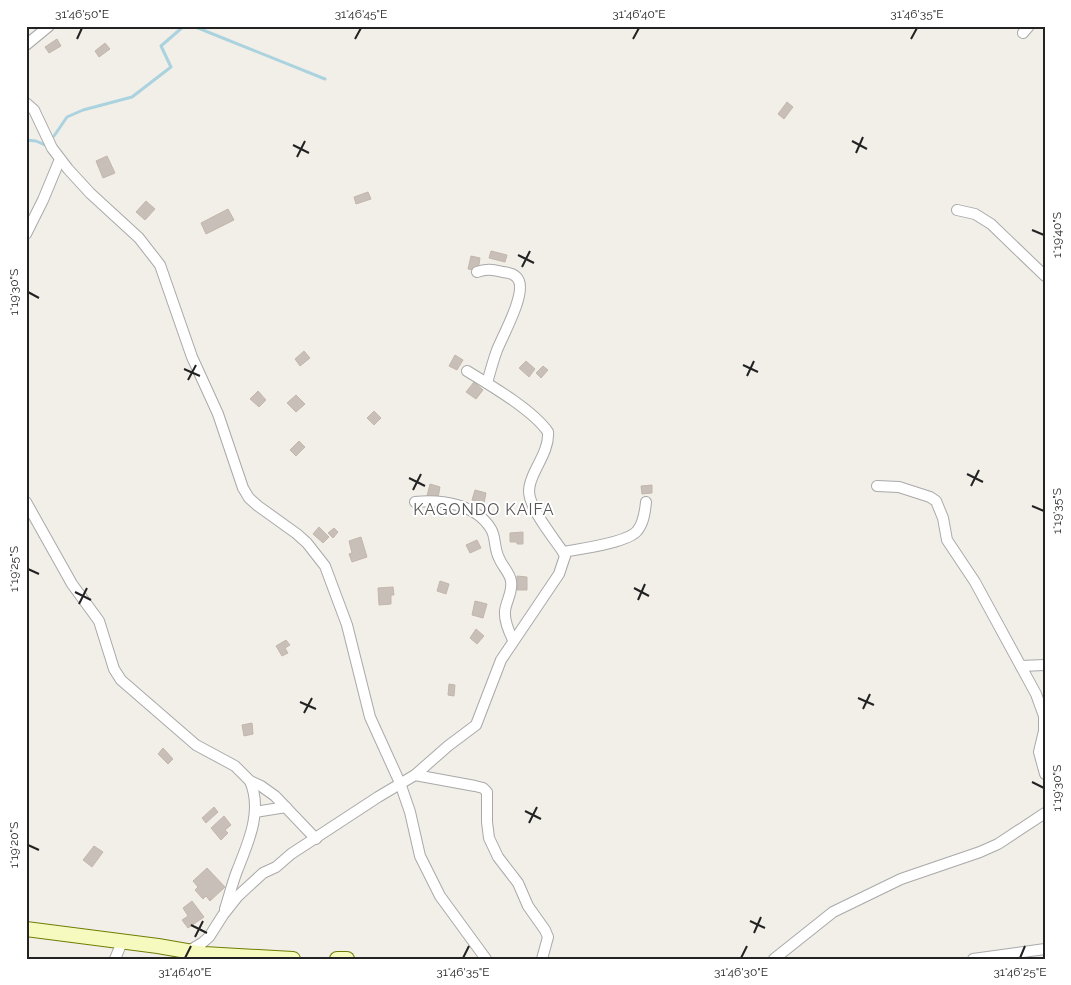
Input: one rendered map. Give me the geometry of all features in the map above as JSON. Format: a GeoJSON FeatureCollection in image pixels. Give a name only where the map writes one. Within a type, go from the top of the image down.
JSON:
{"type":"FeatureCollection","features":[{"type":"Feature","properties":{"kind":"street"},"geometry":{"type":"LineString","coordinates":[[26,45],[48,26]]}},
{"type":"Feature","properties":{"kind":"street"},"geometry":{"type":"LineString","coordinates":[[26,103],[34,110],[52,148],[60,159],[90,193],[139,238],[160,264],[192,357],[220,422],[243,488],[249,498],[302,538],[325,566],[347,625],[370,717],[400,783],[414,827],[420,856],[440,896],[486,959]]}},
{"type":"Feature","properties":{"kind":"street"},"geometry":{"type":"LineString","coordinates":[[26,234],[60,159]]}},
{"type":"Feature","properties":{"kind":"street"},"geometry":{"type":"LineString","coordinates":[[957,210],[975,214],[991,224],[1045,276]]}},
{"type":"Feature","properties":{"kind":"street"},"geometry":{"type":"LineString","coordinates":[[477,272],[491,269],[511,274],[519,280],[520,286],[519,294],[498,347],[487,383]]}},
{"type":"Feature","properties":{"kind":"street"},"geometry":{"type":"LineString","coordinates":[[186,952],[209,937],[222,915],[238,896],[263,874],[415,775],[448,746],[476,725],[501,660],[559,574],[564,561],[563,552],[538,513],[530,498],[529,490],[547,444],[548,432],[537,420],[487,383],[467,371]]}},
{"type":"Feature","properties":{"kind":"street"},"geometry":{"type":"LineString","coordinates":[[877,486],[899,487],[930,497],[936,501],[943,518],[947,540],[975,582],[1036,694],[1044,716],[1044,731],[1039,752],[1045,774]]}},
{"type":"Feature","properties":{"kind":"street"},"geometry":{"type":"LineString","coordinates":[[415,502],[445,501],[472,511],[486,522],[491,529],[497,554],[511,580],[511,591],[504,612],[507,628],[513,640]]}},
{"type":"Feature","properties":{"kind":"street"},"geometry":{"type":"LineString","coordinates":[[26,502],[72,584],[99,622],[114,668],[121,680],[196,745],[235,766],[250,781],[268,791],[316,838]]}},
{"type":"Feature","properties":{"kind":"street"},"geometry":{"type":"LineString","coordinates":[[563,552],[620,540],[633,535],[638,530],[644,516],[646,502]]}},
{"type":"Feature","properties":{"kind":"street"},"geometry":{"type":"LineString","coordinates":[[1021,666],[1045,665]]}},
{"type":"Feature","properties":{"kind":"street"},"geometry":{"type":"LineString","coordinates":[[415,775],[475,786],[483,788],[487,792],[489,838],[498,857],[518,883],[528,906],[546,930],[548,937],[542,959]]}},
{"type":"Feature","properties":{"kind":"street"},"geometry":{"type":"LineString","coordinates":[[222,915],[246,848],[255,812],[256,798],[250,781]]}},
{"type":"Feature","properties":{"kind":"street"},"geometry":{"type":"LineString","coordinates":[[255,812],[286,807]]}},
{"type":"Feature","properties":{"kind":"street"},"geometry":{"type":"LineString","coordinates":[[774,959],[833,912],[901,879],[989,848],[1045,812]]}},
{"type":"Feature","properties":{"kind":"street"},"geometry":{"type":"LineString","coordinates":[[26,929],[186,952],[293,959]]}},
{"type":"Feature","properties":{"kind":"street"},"geometry":{"type":"LineString","coordinates":[[116,959],[122,942]]}},
{"type":"Feature","properties":{"kind":"street"},"geometry":{"type":"LineString","coordinates":[[979,958],[1045,950]]}},
{"type":"Feature","properties":{"kind":"street"},"geometry":{"type":"LineString","coordinates":[[337,959],[347,959]]}},
{"type":"Feature","properties":{"kind":"building"},"geometry":{"type":"Polygon","coordinates":[[[57,39],[61,46],[49,53],[45,47],[57,39]]]}},
{"type":"Feature","properties":{"kind":"building"},"geometry":{"type":"Polygon","coordinates":[[[105,43],[110,49],[99,57],[95,51],[105,43]]]}},
{"type":"Feature","properties":{"kind":"building"},"geometry":{"type":"Polygon","coordinates":[[[787,102],[793,107],[784,119],[778,114],[787,102]]]}},
{"type":"Feature","properties":{"kind":"building"},"geometry":{"type":"Polygon","coordinates":[[[107,156],[115,173],[103,178],[96,161],[107,156]]]}},
{"type":"Feature","properties":{"kind":"building"},"geometry":{"type":"Polygon","coordinates":[[[368,192],[371,199],[356,204],[354,197],[368,192]]]}},
{"type":"Feature","properties":{"kind":"building"},"geometry":{"type":"Polygon","coordinates":[[[146,201],[155,209],[145,220],[136,212],[146,201]]]}},
{"type":"Feature","properties":{"kind":"building"},"geometry":{"type":"Polygon","coordinates":[[[228,209],[234,220],[206,234],[201,223],[228,209]]]}},
{"type":"Feature","properties":{"kind":"building"},"geometry":{"type":"Polygon","coordinates":[[[491,251],[507,255],[505,262],[489,258],[491,251]]]}},
{"type":"Feature","properties":{"kind":"building"},"geometry":{"type":"Polygon","coordinates":[[[471,256],[480,258],[478,271],[468,269],[471,256]]]}},
{"type":"Feature","properties":{"kind":"building"},"geometry":{"type":"Polygon","coordinates":[[[304,351],[310,358],[300,366],[295,359],[304,351]]]}},
{"type":"Feature","properties":{"kind":"building"},"geometry":{"type":"Polygon","coordinates":[[[455,355],[463,360],[457,370],[449,366],[455,355]]]}},
{"type":"Feature","properties":{"kind":"building"},"geometry":{"type":"Polygon","coordinates":[[[526,361],[535,369],[529,377],[519,368],[526,361]]]}},
{"type":"Feature","properties":{"kind":"building"},"geometry":{"type":"Polygon","coordinates":[[[543,366],[548,370],[541,378],[536,373],[543,366]]]}},
{"type":"Feature","properties":{"kind":"building"},"geometry":{"type":"Polygon","coordinates":[[[474,382],[483,390],[476,399],[466,392],[474,382]]]}},
{"type":"Feature","properties":{"kind":"building"},"geometry":{"type":"Polygon","coordinates":[[[258,391],[266,400],[259,407],[250,399],[258,391]]]}},
{"type":"Feature","properties":{"kind":"building"},"geometry":{"type":"Polygon","coordinates":[[[296,395],[305,404],[296,412],[287,403],[296,395]]]}},
{"type":"Feature","properties":{"kind":"building"},"geometry":{"type":"Polygon","coordinates":[[[374,411],[381,418],[374,425],[367,418],[374,411]]]}},
{"type":"Feature","properties":{"kind":"building"},"geometry":{"type":"Polygon","coordinates":[[[299,441],[305,447],[296,456],[290,450],[299,441]]]}},
{"type":"Feature","properties":{"kind":"building"},"geometry":{"type":"Polygon","coordinates":[[[430,484],[440,487],[438,498],[427,496],[430,484]]]}},
{"type":"Feature","properties":{"kind":"building"},"geometry":{"type":"Polygon","coordinates":[[[652,485],[652,493],[642,494],[641,486],[652,485]]]}},
{"type":"Feature","properties":{"kind":"building"},"geometry":{"type":"Polygon","coordinates":[[[475,490],[486,493],[484,503],[472,500],[475,490]]]}},
{"type":"Feature","properties":{"kind":"building"},"geometry":{"type":"Polygon","coordinates":[[[319,527],[329,537],[323,543],[313,534],[319,527]]]}},
{"type":"Feature","properties":{"kind":"building"},"geometry":{"type":"Polygon","coordinates":[[[334,528],[338,532],[333,538],[328,533],[334,528]]]}},
{"type":"Feature","properties":{"kind":"building"},"geometry":{"type":"Polygon","coordinates":[[[523,532],[523,544],[510,542],[510,533],[523,532]]]}},
{"type":"Feature","properties":{"kind":"building"},"geometry":{"type":"Polygon","coordinates":[[[361,537],[367,557],[352,562],[349,554],[352,553],[349,541],[361,537]]]}},
{"type":"Feature","properties":{"kind":"building"},"geometry":{"type":"Polygon","coordinates":[[[477,540],[481,548],[470,553],[466,545],[477,540]]]}},
{"type":"Feature","properties":{"kind":"building"},"geometry":{"type":"Polygon","coordinates":[[[517,576],[527,577],[527,590],[517,590],[517,576]]]}},
{"type":"Feature","properties":{"kind":"building"},"geometry":{"type":"Polygon","coordinates":[[[440,581],[449,584],[446,594],[437,591],[440,581]]]}},
{"type":"Feature","properties":{"kind":"building"},"geometry":{"type":"Polygon","coordinates":[[[393,587],[394,595],[391,595],[391,604],[379,605],[378,588],[393,587]]]}},
{"type":"Feature","properties":{"kind":"building"},"geometry":{"type":"Polygon","coordinates":[[[475,601],[487,604],[483,618],[472,615],[475,601]]]}},
{"type":"Feature","properties":{"kind":"building"},"geometry":{"type":"Polygon","coordinates":[[[476,629],[484,636],[477,644],[470,638],[476,629]]]}},
{"type":"Feature","properties":{"kind":"building"},"geometry":{"type":"Polygon","coordinates":[[[286,640],[290,645],[285,648],[288,653],[282,656],[276,646],[286,640]]]}},
{"type":"Feature","properties":{"kind":"building"},"geometry":{"type":"Polygon","coordinates":[[[449,684],[455,685],[454,696],[448,695],[449,684]]]}},
{"type":"Feature","properties":{"kind":"building"},"geometry":{"type":"Polygon","coordinates":[[[252,723],[253,734],[244,736],[242,725],[252,723]]]}},
{"type":"Feature","properties":{"kind":"building"},"geometry":{"type":"Polygon","coordinates":[[[163,748],[173,759],[168,764],[158,754],[163,748]]]}},
{"type":"Feature","properties":{"kind":"building"},"geometry":{"type":"Polygon","coordinates":[[[214,807],[218,812],[206,823],[202,818],[214,807]]]}},
{"type":"Feature","properties":{"kind":"building"},"geometry":{"type":"Polygon","coordinates":[[[224,816],[231,825],[225,830],[228,833],[221,840],[211,828],[224,816]]]}},
{"type":"Feature","properties":{"kind":"building"},"geometry":{"type":"Polygon","coordinates":[[[94,846],[103,852],[92,867],[83,860],[94,846]]]}},
{"type":"Feature","properties":{"kind":"building"},"geometry":{"type":"Polygon","coordinates":[[[207,868],[225,887],[210,901],[206,896],[203,899],[195,890],[198,887],[193,881],[207,868]]]}},
{"type":"Feature","properties":{"kind":"building"},"geometry":{"type":"Polygon","coordinates":[[[192,901],[204,917],[188,928],[182,920],[188,916],[183,908],[192,901]]]}},
{"type":"Feature","properties":{"kind":"waterway"},"geometry":{"type":"LineString","coordinates":[[54,136],[67,117],[83,110],[132,97],[171,67],[161,46],[184,26]]}},
{"type":"Feature","properties":{"kind":"waterway"},"geometry":{"type":"LineString","coordinates":[[193,26],[325,79]]}},
{"type":"Feature","properties":{"kind":"waterway"},"geometry":{"type":"LineString","coordinates":[[26,140],[36,141],[45,145]]}},
{"type":"Feature","properties":{"kind":"district","name":"KAGONDO KAIFA"},"geometry":{"type":"Point","coordinates":[484,509]}}]}
